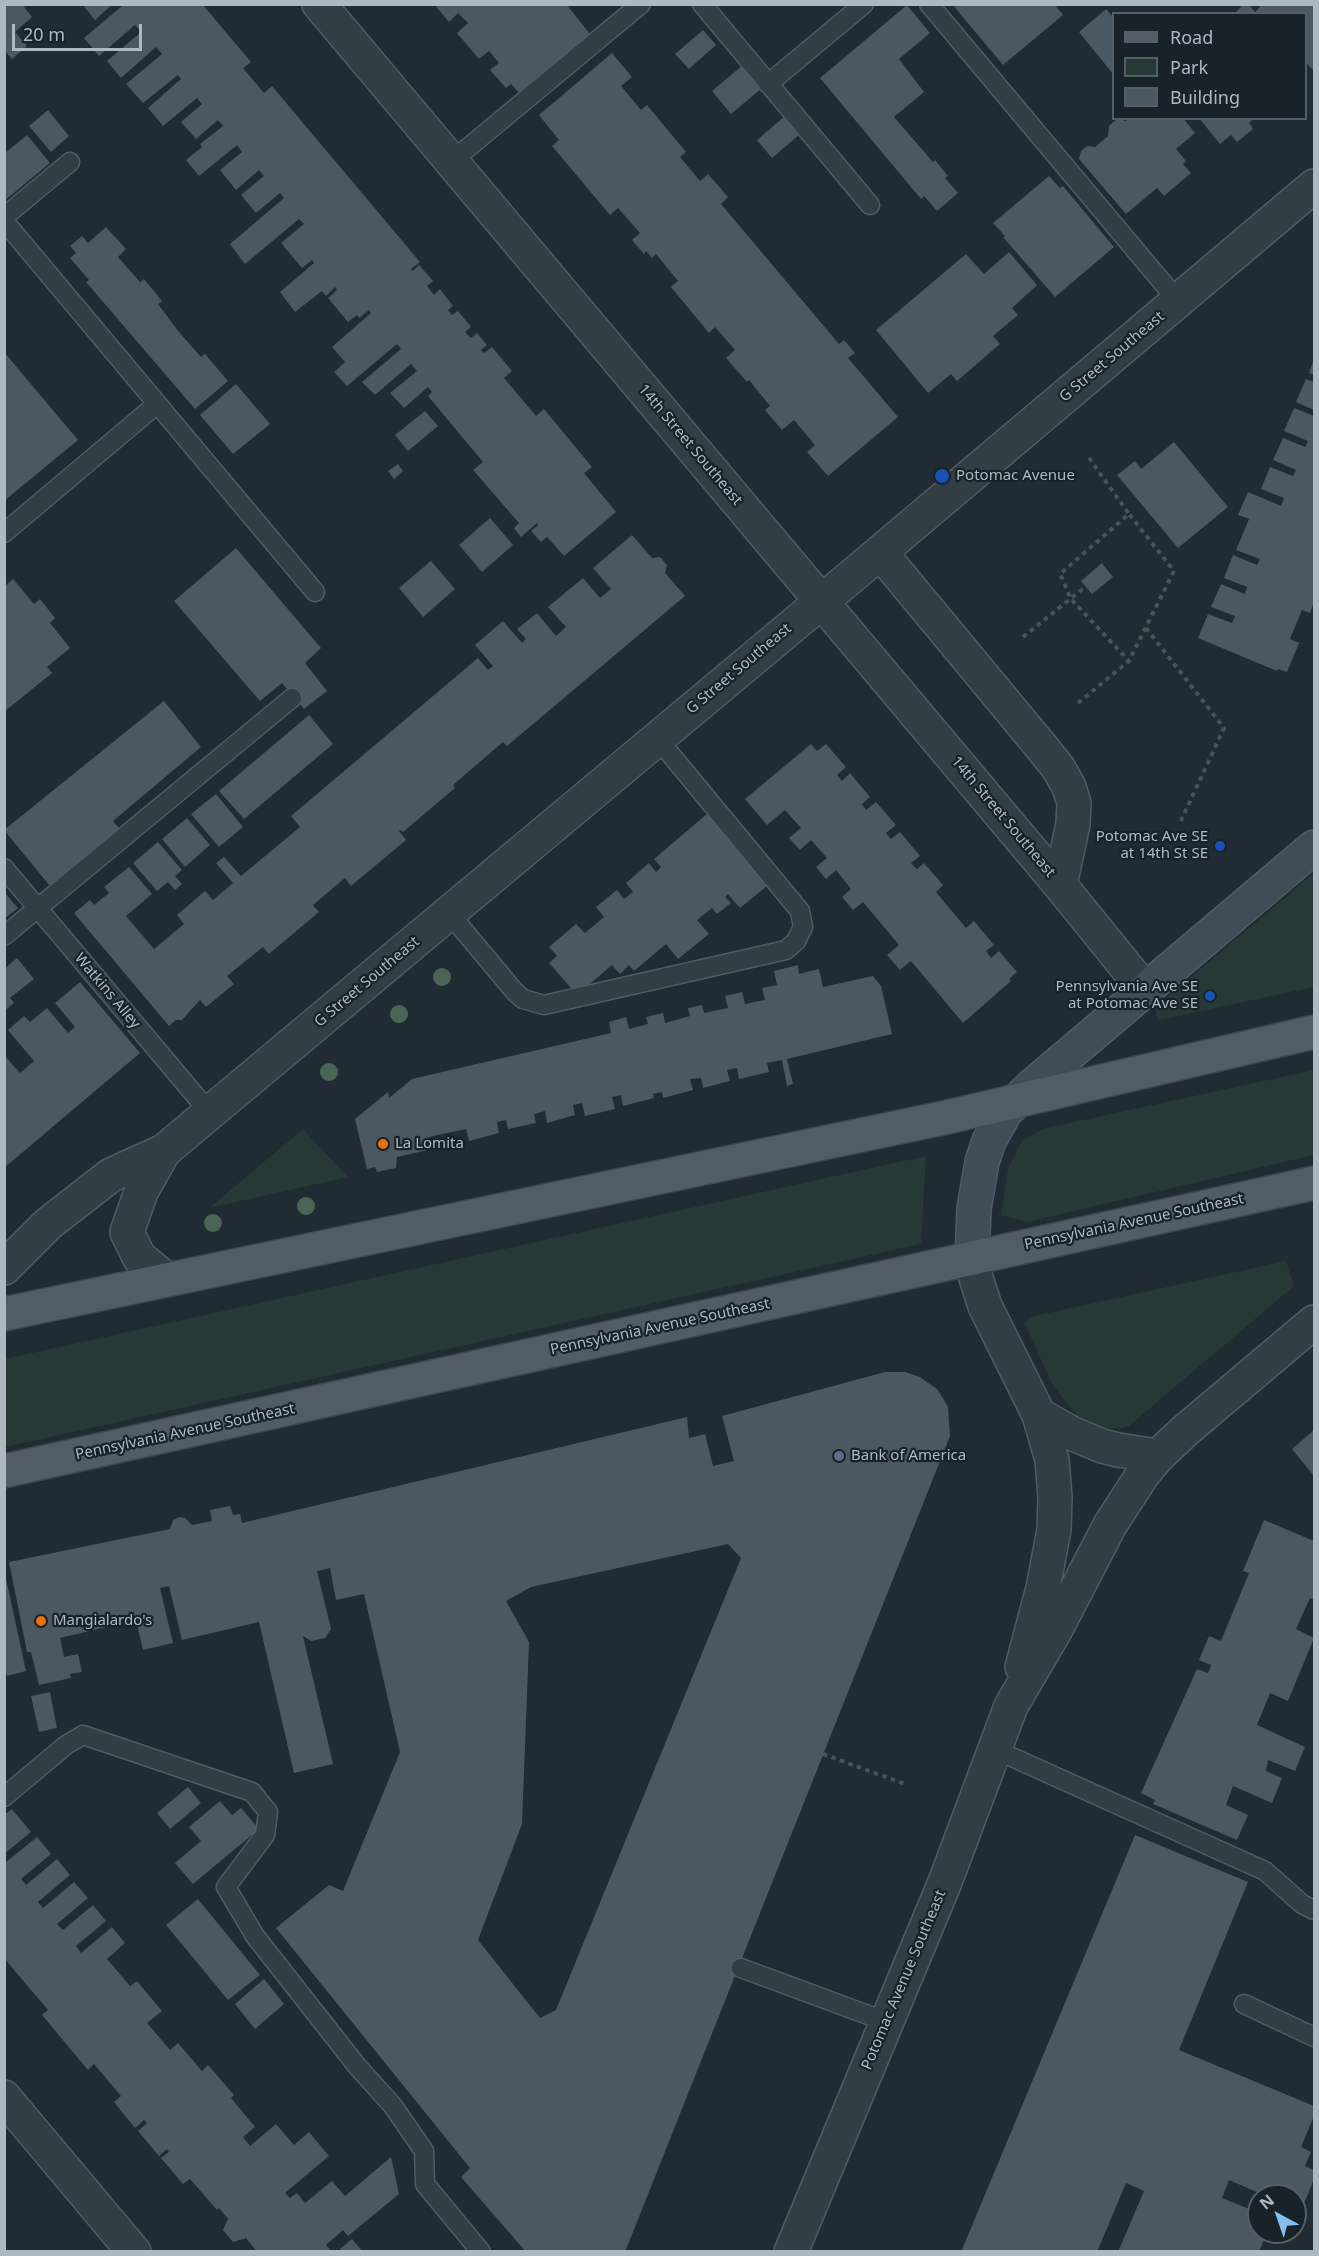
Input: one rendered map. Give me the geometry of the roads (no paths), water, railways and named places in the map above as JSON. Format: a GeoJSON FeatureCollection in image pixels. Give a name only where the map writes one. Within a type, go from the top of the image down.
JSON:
{"type":"FeatureCollection","features":[{"type":"Feature","properties":{"kind":"main road","name":"Potomac Avenue Southeast"},"geometry":{"type":"LineString","coordinates":[[972,1259],[974,1209],[982,1162],[997,1125],[1017,1100],[1314,847]]}},
{"type":"Feature","properties":{"kind":"main road"},"geometry":{"type":"LineString","coordinates":[[4,1314],[943,1118],[1314,1032]]}},
{"type":"Feature","properties":{"kind":"main road","name":"Pennsylvania Avenue Southeast"},"geometry":{"type":"LineString","coordinates":[[4,1472],[1314,1183]]}},
{"type":"Feature","properties":{"kind":"street","name":"14th Street Southeast"},"geometry":{"type":"LineString","coordinates":[[320,4],[1060,885],[1145,990]]}},
{"type":"Feature","properties":{"kind":"street","name":"G Street Southeast"},"geometry":{"type":"LineString","coordinates":[[4,1268],[48,1224],[111,1175],[164,1151],[1314,186]]}},
{"type":"Feature","properties":{"kind":"street","name":"14th Street Southeast"},"geometry":{"type":"LineString","coordinates":[[880,552],[1059,768],[1074,803],[1073,824],[1060,885]]}},
{"type":"Feature","properties":{"kind":"street","name":"G Street Southeast"},"geometry":{"type":"LineString","coordinates":[[164,1151],[141,1192],[127,1232],[140,1257],[166,1280]]}},
{"type":"Feature","properties":{"kind":"street","name":"Potomac Avenue Southeast"},"geometry":{"type":"LineString","coordinates":[[791,2252],[945,1882],[1011,1706],[1042,1588],[1054,1530],[1055,1497],[1052,1460],[1039,1414],[985,1306],[972,1259]]}},
{"type":"Feature","properties":{"kind":"street","name":"Potomac Avenue Southeast"},"geometry":{"type":"LineString","coordinates":[[1011,1706],[1055,1631],[1110,1525],[1143,1474],[1158,1456],[1187,1429],[1314,1322]]}},
{"type":"Feature","properties":{"kind":"street"},"geometry":{"type":"LineString","coordinates":[[1039,1414],[1071,1433],[1102,1446],[1158,1456]]}},
{"type":"Feature","properties":{"kind":"street"},"geometry":{"type":"LineString","coordinates":[[4,2097],[134,2252]]}},
{"type":"Feature","properties":{"kind":"lane"},"geometry":{"type":"LineString","coordinates":[[452,161],[641,4]]}},
{"type":"Feature","properties":{"kind":"lane"},"geometry":{"type":"LineString","coordinates":[[702,4],[870,205]]}},
{"type":"Feature","properties":{"kind":"lane"},"geometry":{"type":"LineString","coordinates":[[768,84],[864,4]]}},
{"type":"Feature","properties":{"kind":"lane"},"geometry":{"type":"LineString","coordinates":[[929,4],[1178,301]]}},
{"type":"Feature","properties":{"kind":"lane"},"geometry":{"type":"LineString","coordinates":[[70,162],[4,219],[315,592]]}},
{"type":"Feature","properties":{"kind":"lane"},"geometry":{"type":"LineString","coordinates":[[4,533],[157,404]]}},
{"type":"Feature","properties":{"kind":"lane"},"geometry":{"type":"LineString","coordinates":[[4,936],[292,698]]}},
{"type":"Feature","properties":{"kind":"lane"},"geometry":{"type":"LineString","coordinates":[[449,913],[515,992],[523,999],[544,1005],[786,950],[796,941],[803,927],[800,911],[657,738]]}},
{"type":"Feature","properties":{"kind":"lane","name":"Watkins Alley"},"geometry":{"type":"LineString","coordinates":[[4,868],[210,1113]]}},
{"type":"Feature","properties":{"kind":"lane"},"geometry":{"type":"LineString","coordinates":[[4,1797],[66,1744],[83,1735],[252,1792],[268,1812],[265,1835],[226,1887],[255,1936],[357,2066],[393,2106],[424,2151],[425,2184],[481,2252]]}},
{"type":"Feature","properties":{"kind":"lane"},"geometry":{"type":"LineString","coordinates":[[994,1749],[1265,1871],[1302,1904],[1314,1910]]}},
{"type":"Feature","properties":{"kind":"lane"},"geometry":{"type":"LineString","coordinates":[[741,1968],[887,2022]]}},
{"type":"Feature","properties":{"kind":"lane"},"geometry":{"type":"LineString","coordinates":[[1244,2004],[1314,2037]]}},
{"type":"Feature","properties":{"kind":"place","name":"Potomac Avenue"},"geometry":{"type":"Point","coordinates":[942,476]}},
{"type":"Feature","properties":{"kind":"place","name":"Potomac Ave SE at 14th St SE"},"geometry":{"type":"Point","coordinates":[1220,846]}},
{"type":"Feature","properties":{"kind":"place","name":"Pennsylvania Ave SE at Potomac Ave SE"},"geometry":{"type":"Point","coordinates":[1210,996]}},
{"type":"Feature","properties":{"kind":"place","name":"La Lomita"},"geometry":{"type":"Point","coordinates":[383,1144]}},
{"type":"Feature","properties":{"kind":"place","name":"Bank of America"},"geometry":{"type":"Point","coordinates":[839,1456]}},
{"type":"Feature","properties":{"kind":"place","name":"Mangialardo's"},"geometry":{"type":"Point","coordinates":[41,1621]}}]}
